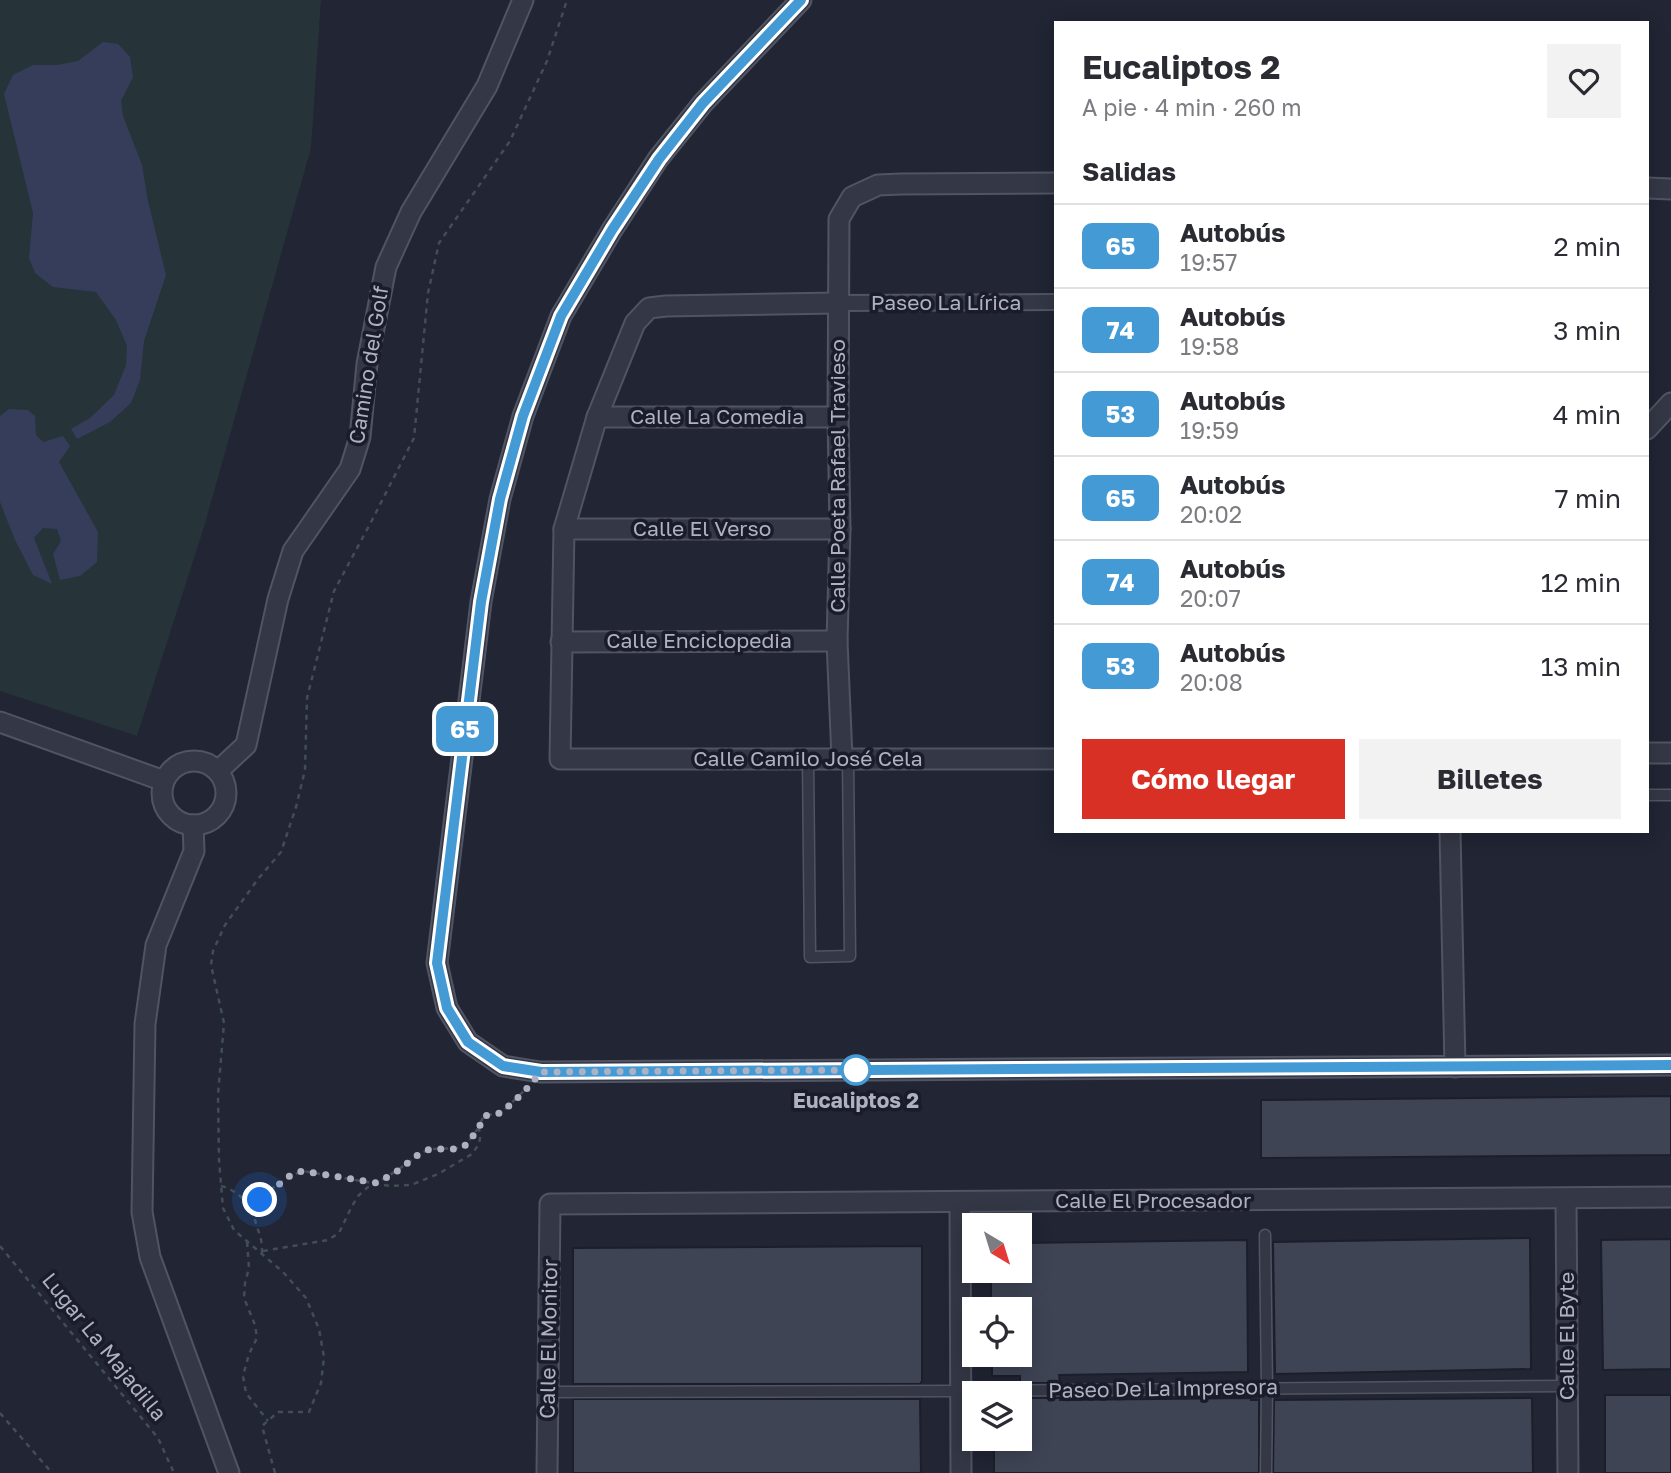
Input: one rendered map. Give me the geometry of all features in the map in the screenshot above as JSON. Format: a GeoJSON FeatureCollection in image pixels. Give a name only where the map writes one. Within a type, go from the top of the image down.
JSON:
{"type":"FeatureCollection","features":[{"type":"Feature","properties":{"kind":"street","name":"Camino del Golf"},"geometry":{"type":"LineString","coordinates":[[218,771],[246,745],[278,599],[293,551],[350,469],[360,437],[367,364],[386,267],[411,212],[487,86],[523,0]]}},
{"type":"Feature","properties":{"kind":"street"},"geometry":{"type":"LineString","coordinates":[[801,0],[703,103],[659,159],[612,230],[561,316],[523,416],[500,499],[481,602],[437,963],[447,1008],[468,1042],[503,1066],[541,1072],[1671,1065]]}},
{"type":"Feature","properties":{"kind":"street","name":"Calle Poeta Rafael Travieso"},"geometry":{"type":"LineString","coordinates":[[845,758],[837,640],[840,529],[837,303],[839,219],[852,197],[878,185],[1054,183]]}},
{"type":"Feature","properties":{"kind":"street"},"geometry":{"type":"LineString","coordinates":[[1649,188],[1671,189]]}},
{"type":"Feature","properties":{"kind":"street","name":"Paseo La Lírica"},"geometry":{"type":"LineString","coordinates":[[837,303],[1054,302]]}},
{"type":"Feature","properties":{"kind":"street"},"geometry":{"type":"LineString","coordinates":[[561,642],[564,529],[597,417],[635,323],[649,308],[666,306],[837,303]]}},
{"type":"Feature","properties":{"kind":"street"},"geometry":{"type":"LineString","coordinates":[[1649,427],[1671,403]]}},
{"type":"Feature","properties":{"kind":"street","name":"Calle La Comedia"},"geometry":{"type":"LineString","coordinates":[[597,417],[838,417]]}},
{"type":"Feature","properties":{"kind":"street","name":"Calle El Verso"},"geometry":{"type":"LineString","coordinates":[[564,529],[840,529]]}},
{"type":"Feature","properties":{"kind":"street","name":"Calle Enciclopedia"},"geometry":{"type":"LineString","coordinates":[[561,642],[837,640]]}},
{"type":"Feature","properties":{"kind":"street","name":"Calle Camilo José Cela"},"geometry":{"type":"LineString","coordinates":[[561,642],[560,759],[1054,759]]}},
{"type":"Feature","properties":{"kind":"street"},"geometry":{"type":"LineString","coordinates":[[0,722],[164,780]]}},
{"type":"Feature","properties":{"kind":"street"},"geometry":{"type":"LineString","coordinates":[[1649,753],[1671,753]]}},
{"type":"Feature","properties":{"kind":"street"},"geometry":{"type":"LineString","coordinates":[[195,760],[208,763],[218,771],[227,790],[226,801],[214,819],[193,825],[171,816],[161,793],[164,780],[171,770],[182,762],[195,760]]}},
{"type":"Feature","properties":{"kind":"street"},"geometry":{"type":"LineString","coordinates":[[193,825],[194,851],[156,944],[145,1024],[142,1212],[150,1257],[229,1473]]}},
{"type":"Feature","properties":{"kind":"street"},"geometry":{"type":"LineString","coordinates":[[1450,833],[1455,1067]]}},
{"type":"Feature","properties":{"kind":"street","name":"Calle El Procesador"},"geometry":{"type":"LineString","coordinates":[[550,1204],[1671,1197]]}},
{"type":"Feature","properties":{"kind":"street","name":"Calle El Byte"},"geometry":{"type":"LineString","coordinates":[[1566,1199],[1568,1473]]}},
{"type":"Feature","properties":{"kind":"street"},"geometry":{"type":"LineString","coordinates":[[960,1202],[961,1473]]}},
{"type":"Feature","properties":{"kind":"street","name":"Calle El Monitor"},"geometry":{"type":"LineString","coordinates":[[547,1473],[550,1204]]}},
{"type":"Feature","properties":{"kind":"lane"},"geometry":{"type":"LineString","coordinates":[[808,758],[810,957],[850,957],[845,758]]}},
{"type":"Feature","properties":{"kind":"lane"},"geometry":{"type":"LineString","coordinates":[[1649,795],[1671,795]]}},
{"type":"Feature","properties":{"kind":"lane"},"geometry":{"type":"LineString","coordinates":[[1265,1235],[1266,1473]]}},
{"type":"Feature","properties":{"kind":"lane","name":"Paseo De La Impresora"},"geometry":{"type":"LineString","coordinates":[[548,1392],[1567,1386]]}},
{"type":"Feature","properties":{"kind":"path"},"geometry":{"type":"LineString","coordinates":[[275,1473],[262,1426],[278,1412],[310,1412],[321,1383],[324,1357],[319,1329],[306,1298],[283,1272],[234,1230],[223,1208],[218,1095],[224,1023],[211,965],[213,951],[225,925],[281,852],[306,770],[307,698],[334,591],[414,438],[428,293],[439,243],[510,141],[547,61],[567,0]]}},
{"type":"Feature","properties":{"kind":"path"},"geometry":{"type":"LineString","coordinates":[[262,1253],[328,1240],[339,1233],[352,1206],[368,1187],[430,1149],[461,1148],[466,1145],[479,1128],[483,1117],[501,1113],[541,1072]]}},
{"type":"Feature","properties":{"kind":"path"},"geometry":{"type":"LineString","coordinates":[[262,1253],[255,1208],[260,1200],[292,1174],[303,1171],[390,1186],[411,1185],[438,1174],[472,1154],[479,1144],[479,1128]]}},
{"type":"Feature","properties":{"kind":"path"},"geometry":{"type":"LineString","coordinates":[[221,1186],[229,1188],[255,1208]]}},
{"type":"Feature","properties":{"kind":"path"},"geometry":{"type":"LineString","coordinates":[[247,1242],[249,1268],[244,1298],[255,1325],[257,1338],[243,1376],[246,1393],[268,1421]]}},
{"type":"Feature","properties":{"kind":"path","name":"Lugar La Majadilla"},"geometry":{"type":"LineString","coordinates":[[0,1246],[158,1438],[174,1473]]}},
{"type":"Feature","properties":{"kind":"path"},"geometry":{"type":"LineString","coordinates":[[0,1413],[52,1473]]}},
{"type":"Feature","properties":{"kind":"shaded area"},"geometry":{"type":"Polygon","coordinates":[[[0,0],[321,0],[311,148],[204,527],[137,736],[0,691],[0,0]]]}},
{"type":"Feature","properties":{"kind":"water"},"geometry":{"type":"Polygon","coordinates":[[[103,42],[118,44],[130,57],[133,77],[121,101],[123,116],[142,165],[166,275],[144,341],[140,380],[131,403],[110,422],[77,439],[71,429],[90,418],[114,395],[126,365],[127,346],[116,320],[96,292],[53,287],[35,273],[29,258],[33,213],[4,94],[13,75],[33,65],[57,65],[78,61],[103,42]]]}},
{"type":"Feature","properties":{"kind":"water"},"geometry":{"type":"Polygon","coordinates":[[[9,409],[28,410],[35,416],[36,435],[43,442],[63,436],[70,446],[59,462],[98,532],[97,562],[80,576],[60,580],[53,554],[61,541],[57,529],[43,528],[34,538],[52,584],[33,575],[15,540],[0,502],[0,416],[9,409]]]}},
{"type":"Feature","properties":{"kind":"building"},"geometry":{"type":"Polygon","coordinates":[[[1671,1096],[1671,1155],[1261,1158],[1261,1100],[1671,1096]]]}},
{"type":"Feature","properties":{"kind":"building"},"geometry":{"type":"Polygon","coordinates":[[[1530,1238],[1531,1369],[1275,1374],[1273,1242],[1530,1238]]]}},
{"type":"Feature","properties":{"kind":"building"},"geometry":{"type":"Polygon","coordinates":[[[1671,1239],[1671,1369],[1603,1370],[1601,1240],[1671,1239]]]}},
{"type":"Feature","properties":{"kind":"building"},"geometry":{"type":"Polygon","coordinates":[[[1247,1240],[1248,1372],[1059,1375],[1060,1383],[1020,1381],[1020,1376],[992,1376],[992,1367],[1032,1367],[1032,1297],[991,1297],[991,1283],[1032,1283],[1032,1243],[1247,1240]]]}},
{"type":"Feature","properties":{"kind":"building"},"geometry":{"type":"Polygon","coordinates":[[[922,1246],[920,1384],[573,1384],[573,1248],[922,1246]]]}},
{"type":"Feature","properties":{"kind":"building"},"geometry":{"type":"Polygon","coordinates":[[[1605,1395],[1671,1395],[1671,1473],[1605,1473],[1605,1395]]]}},
{"type":"Feature","properties":{"kind":"building"},"geometry":{"type":"Polygon","coordinates":[[[1032,1398],[1259,1400],[1259,1473],[994,1473],[994,1451],[1032,1451],[1032,1398]]]}},
{"type":"Feature","properties":{"kind":"building"},"geometry":{"type":"Polygon","coordinates":[[[1532,1398],[1533,1473],[1273,1473],[1274,1400],[1532,1398]]]}},
{"type":"Feature","properties":{"kind":"building"},"geometry":{"type":"Polygon","coordinates":[[[573,1399],[920,1399],[921,1473],[573,1473],[573,1399]]]}},
{"type":"Feature","properties":{"kind":"bus line","name":"65"},"geometry":{"type":"LineString","coordinates":[[801,0],[703,103],[659,159],[612,230],[561,316],[523,416],[500,499],[481,602],[437,963],[447,1008],[468,1042],[503,1066],[541,1072],[1671,1065]]}},
{"type":"Feature","properties":{"kind":"place","name":"Eucaliptos 2"},"geometry":{"type":"Point","coordinates":[856,1070]}},
{"type":"Feature","properties":{"kind":"route"},"geometry":{"type":"LineString","coordinates":[[260,1200],[292,1174],[303,1171],[377,1183],[430,1149],[461,1148],[479,1128],[483,1117],[501,1113],[541,1072],[856,1070]]}}]}
